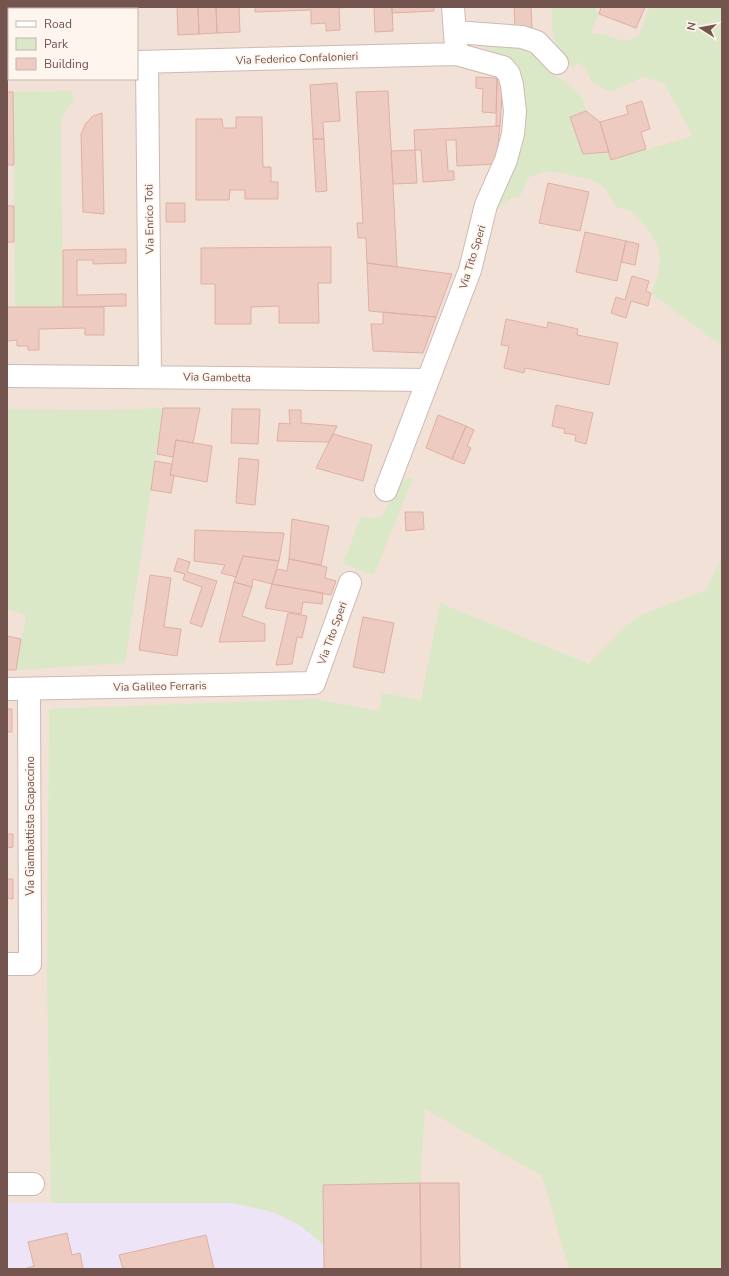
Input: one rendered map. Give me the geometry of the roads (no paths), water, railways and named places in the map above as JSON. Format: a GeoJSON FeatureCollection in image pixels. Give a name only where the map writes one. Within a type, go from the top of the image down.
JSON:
{"type":"FeatureCollection","features":[{"type":"Feature","properties":{"kind":"street"},"geometry":{"type":"LineString","coordinates":[[453,7],[456,54]]}},
{"type":"Feature","properties":{"kind":"street"},"geometry":{"type":"LineString","coordinates":[[7,25],[8,40]]}},
{"type":"Feature","properties":{"kind":"street"},"geometry":{"type":"LineString","coordinates":[[454,32],[522,37],[536,42],[557,63]]}},
{"type":"Feature","properties":{"kind":"street","name":"Via Federico Confalonieri"},"geometry":{"type":"LineString","coordinates":[[142,62],[456,54]]}},
{"type":"Feature","properties":{"kind":"street","name":"Via Tito Speri"},"geometry":{"type":"LineString","coordinates":[[386,490],[470,270],[486,206],[506,160],[513,134],[515,111],[512,85],[509,74],[503,67],[456,54]]}},
{"type":"Feature","properties":{"kind":"street","name":"Via Enrico Toti"},"geometry":{"type":"LineString","coordinates":[[142,62],[150,377]]}},
{"type":"Feature","properties":{"kind":"street","name":"Via Gambetta"},"geometry":{"type":"LineString","coordinates":[[7,376],[428,380]]}},
{"type":"Feature","properties":{"kind":"street","name":"Via Tito Speri"},"geometry":{"type":"LineString","coordinates":[[314,683],[350,583]]}},
{"type":"Feature","properties":{"kind":"street","name":"Via Galileo Ferraris"},"geometry":{"type":"LineString","coordinates":[[7,689],[314,683]]}},
{"type":"Feature","properties":{"kind":"street","name":"Via Giambattista Scapaccino"},"geometry":{"type":"LineString","coordinates":[[7,964],[30,964],[29,688]]}},
{"type":"Feature","properties":{"kind":"street"},"geometry":{"type":"LineString","coordinates":[[7,1184],[33,1184]]}}]}
